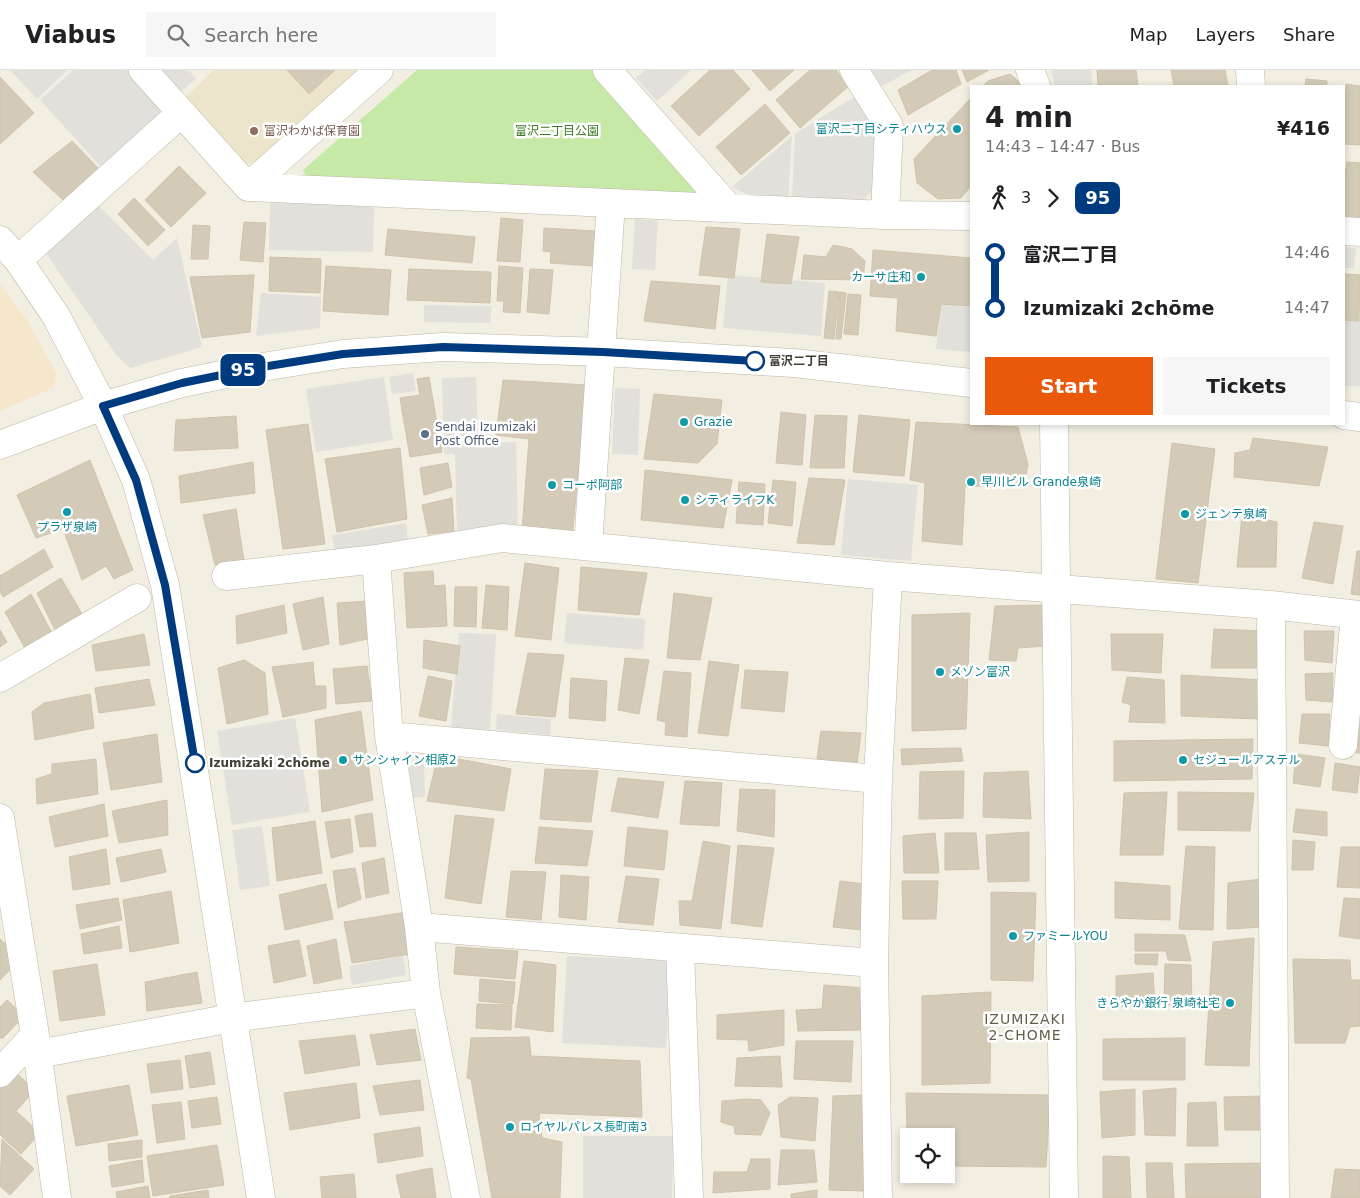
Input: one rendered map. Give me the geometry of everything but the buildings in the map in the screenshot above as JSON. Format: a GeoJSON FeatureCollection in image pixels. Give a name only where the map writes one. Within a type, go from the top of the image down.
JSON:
{"type":"FeatureCollection","features":[{"type":"Feature","properties":{"kind":"street"},"geometry":{"type":"LineString","coordinates":[[143,70],[248,187],[885,215],[970,216]]}},
{"type":"Feature","properties":{"kind":"street"},"geometry":{"type":"LineString","coordinates":[[248,187],[379,70]]}},
{"type":"Feature","properties":{"kind":"street"},"geometry":{"type":"LineString","coordinates":[[607,70],[728,207]]}},
{"type":"Feature","properties":{"kind":"street"},"geometry":{"type":"LineString","coordinates":[[854,70],[889,126],[885,215]]}},
{"type":"Feature","properties":{"kind":"street"},"geometry":{"type":"LineString","coordinates":[[1030,70],[1036,85]]}},
{"type":"Feature","properties":{"kind":"street"},"geometry":{"type":"LineString","coordinates":[[1250,70],[1251,85]]}},
{"type":"Feature","properties":{"kind":"street"},"geometry":{"type":"LineString","coordinates":[[18,260],[180,113]]}},
{"type":"Feature","properties":{"kind":"street"},"geometry":{"type":"LineString","coordinates":[[588,546],[603,352],[611,203]]}},
{"type":"Feature","properties":{"kind":"street"},"geometry":{"type":"LineString","coordinates":[[1345,232],[1360,232]]}},
{"type":"Feature","properties":{"kind":"street"},"geometry":{"type":"LineString","coordinates":[[0,240],[18,260],[56,316],[103,406],[136,480],[165,585],[261,1198]]}},
{"type":"Feature","properties":{"kind":"street"},"geometry":{"type":"LineString","coordinates":[[0,445],[103,406],[182,383],[256,368],[343,354],[443,347],[603,352],[794,363],[970,383]]}},
{"type":"Feature","properties":{"kind":"street"},"geometry":{"type":"LineString","coordinates":[[1345,416],[1360,417]]}},
{"type":"Feature","properties":{"kind":"street"},"geometry":{"type":"LineString","coordinates":[[1054,425],[1064,1198]]}},
{"type":"Feature","properties":{"kind":"street"},"geometry":{"type":"LineString","coordinates":[[226,576],[376,559],[502,538],[888,576],[1271,605],[1358,615],[1343,745]]}},
{"type":"Feature","properties":{"kind":"street"},"geometry":{"type":"LineString","coordinates":[[376,559],[389,736],[419,927],[426,993],[466,1198]]}},
{"type":"Feature","properties":{"kind":"street"},"geometry":{"type":"LineString","coordinates":[[878,1198],[874,963],[878,780],[888,576]]}},
{"type":"Feature","properties":{"kind":"street"},"geometry":{"type":"LineString","coordinates":[[0,678],[138,598]]}},
{"type":"Feature","properties":{"kind":"street"},"geometry":{"type":"LineString","coordinates":[[1271,605],[1274,1198]]}},
{"type":"Feature","properties":{"kind":"street"},"geometry":{"type":"LineString","coordinates":[[389,736],[878,780]]}},
{"type":"Feature","properties":{"kind":"street"},"geometry":{"type":"LineString","coordinates":[[0,818],[6,903],[37,1045],[49,1192]]}},
{"type":"Feature","properties":{"kind":"street"},"geometry":{"type":"LineString","coordinates":[[419,927],[874,963]]}},
{"type":"Feature","properties":{"kind":"street"},"geometry":{"type":"LineString","coordinates":[[680,949],[689,1198]]}},
{"type":"Feature","properties":{"kind":"street"},"geometry":{"type":"LineString","coordinates":[[0,1073],[37,1045],[426,993]]}},
{"type":"Feature","properties":{"kind":"shaded area"},"geometry":{"type":"Polygon","coordinates":[[[10,70],[68,70],[37,99],[10,70]]]}},
{"type":"Feature","properties":{"kind":"shaded area"},"geometry":{"type":"Polygon","coordinates":[[[73,70],[127,70],[167,113],[105,171],[40,100],[73,70]]]}},
{"type":"Feature","properties":{"kind":"shaded area"},"geometry":{"type":"Polygon","coordinates":[[[157,70],[188,70],[196,78],[179,94],[157,70]]]}},
{"type":"Feature","properties":{"kind":"shaded area","name":"富沢わかば保育園"},"geometry":{"type":"Polygon","coordinates":[[[214,70],[364,70],[259,164],[241,163],[182,100],[214,70]]]}},
{"type":"Feature","properties":{"kind":"shaded area"},"geometry":{"type":"Polygon","coordinates":[[[645,70],[691,70],[657,101],[636,78],[645,70]]]}},
{"type":"Feature","properties":{"kind":"shaded area"},"geometry":{"type":"Polygon","coordinates":[[[871,70],[912,70],[882,86],[871,70]]]}},
{"type":"Feature","properties":{"kind":"shaded area"},"geometry":{"type":"Polygon","coordinates":[[[1051,70],[1091,70],[1092,85],[1055,85],[1051,70]]]}},
{"type":"Feature","properties":{"kind":"shaded area"},"geometry":{"type":"Polygon","coordinates":[[[859,94],[880,130],[875,189],[861,201],[792,199],[795,134],[859,94]]]}},
{"type":"Feature","properties":{"kind":"shaded area"},"geometry":{"type":"Polygon","coordinates":[[[792,136],[788,199],[755,198],[732,187],[792,136]]]}},
{"type":"Feature","properties":{"kind":"shaded area"},"geometry":{"type":"Polygon","coordinates":[[[95,202],[153,260],[177,238],[202,347],[130,368],[117,356],[43,249],[95,202]]]}},
{"type":"Feature","properties":{"kind":"shaded area"},"geometry":{"type":"Polygon","coordinates":[[[270,203],[374,205],[373,252],[269,250],[270,203]]]}},
{"type":"Feature","properties":{"kind":"shaded area"},"geometry":{"type":"Polygon","coordinates":[[[635,219],[658,221],[655,270],[632,269],[635,219]]]}},
{"type":"Feature","properties":{"kind":"shaded area"},"geometry":{"type":"Polygon","coordinates":[[[1345,247],[1356,248],[1354,268],[1345,268],[1345,247]]]}},
{"type":"Feature","properties":{"kind":"shaded area"},"geometry":{"type":"Polygon","coordinates":[[[728,275],[825,283],[821,336],[723,328],[728,275]]]}},
{"type":"Feature","properties":{"kind":"shaded area"},"geometry":{"type":"Polygon","coordinates":[[[0,284],[29,323],[57,375],[53,388],[0,411],[0,284]]]}},
{"type":"Feature","properties":{"kind":"shaded area"},"geometry":{"type":"Polygon","coordinates":[[[261,293],[321,297],[320,328],[256,336],[261,293]]]}},
{"type":"Feature","properties":{"kind":"shaded area"},"geometry":{"type":"Polygon","coordinates":[[[941,304],[970,307],[970,352],[936,349],[941,304]]]}},
{"type":"Feature","properties":{"kind":"shaded area"},"geometry":{"type":"Polygon","coordinates":[[[424,305],[492,306],[490,323],[424,322],[424,305]]]}},
{"type":"Feature","properties":{"kind":"shaded area"},"geometry":{"type":"Polygon","coordinates":[[[1345,320],[1360,321],[1360,386],[1345,386],[1345,320]]]}},
{"type":"Feature","properties":{"kind":"shaded area"},"geometry":{"type":"Polygon","coordinates":[[[413,373],[416,391],[392,394],[389,377],[413,373]]]}},
{"type":"Feature","properties":{"kind":"shaded area"},"geometry":{"type":"Polygon","coordinates":[[[384,377],[393,440],[316,452],[306,389],[384,377]]]}},
{"type":"Feature","properties":{"kind":"shaded area"},"geometry":{"type":"Polygon","coordinates":[[[476,377],[478,443],[516,442],[518,531],[457,533],[455,454],[444,454],[442,378],[476,377]]]}},
{"type":"Feature","properties":{"kind":"shaded area"},"geometry":{"type":"Polygon","coordinates":[[[615,388],[640,389],[638,455],[612,454],[615,388]]]}},
{"type":"Feature","properties":{"kind":"shaded area"},"geometry":{"type":"Polygon","coordinates":[[[848,479],[918,485],[911,561],[841,555],[848,479]]]}},
{"type":"Feature","properties":{"kind":"shaded area"},"geometry":{"type":"Polygon","coordinates":[[[406,523],[408,541],[335,552],[332,535],[406,523]]]}},
{"type":"Feature","properties":{"kind":"shaded area"},"geometry":{"type":"Polygon","coordinates":[[[567,613],[645,619],[643,650],[564,643],[567,613]]]}},
{"type":"Feature","properties":{"kind":"shaded area"},"geometry":{"type":"Polygon","coordinates":[[[459,633],[496,634],[490,730],[451,727],[459,633]]]}},
{"type":"Feature","properties":{"kind":"shaded area"},"geometry":{"type":"Polygon","coordinates":[[[497,714],[551,719],[550,735],[496,730],[497,714]]]}},
{"type":"Feature","properties":{"kind":"shaded area"},"geometry":{"type":"Polygon","coordinates":[[[295,718],[310,812],[232,825],[217,731],[295,718]]]}},
{"type":"Feature","properties":{"kind":"shaded area"},"geometry":{"type":"Polygon","coordinates":[[[424,764],[425,797],[410,798],[409,765],[424,764]]]}},
{"type":"Feature","properties":{"kind":"shaded area"},"geometry":{"type":"Polygon","coordinates":[[[262,826],[270,886],[240,890],[232,830],[262,826]]]}},
{"type":"Feature","properties":{"kind":"shaded area"},"geometry":{"type":"Polygon","coordinates":[[[403,956],[406,975],[352,985],[349,966],[403,956]]]}},
{"type":"Feature","properties":{"kind":"shaded area"},"geometry":{"type":"Polygon","coordinates":[[[567,956],[671,961],[666,1048],[562,1043],[567,956]]]}},
{"type":"Feature","properties":{"kind":"shaded area"},"geometry":{"type":"Polygon","coordinates":[[[583,1136],[673,1136],[672,1198],[583,1198],[583,1136]]]}},
{"type":"Feature","properties":{"kind":"green space","name":"富沢二丁目公園"},"geometry":{"type":"Polygon","coordinates":[[[417,70],[594,70],[705,191],[701,199],[308,182],[303,170],[417,70]]]}},
{"type":"Feature","properties":{"kind":"bus line","name":"95"},"geometry":{"type":"LineString","coordinates":[[195,763],[165,585],[136,480],[103,406],[182,383],[256,368],[343,354],[443,347],[603,352],[755,361]]}},
{"type":"Feature","properties":{"kind":"place","name":"富沢二丁目シティハウス"},"geometry":{"type":"Point","coordinates":[957,129]}},
{"type":"Feature","properties":{"kind":"place","name":"富沢わかば保育園"},"geometry":{"type":"Point","coordinates":[254,131]}},
{"type":"Feature","properties":{"kind":"place","name":"カーサ庄和"},"geometry":{"type":"Point","coordinates":[921,277]}},
{"type":"Feature","properties":{"kind":"place","name":"富沢二丁目"},"geometry":{"type":"Point","coordinates":[755,361]}},
{"type":"Feature","properties":{"kind":"place","name":"Grazie"},"geometry":{"type":"Point","coordinates":[684,422]}},
{"type":"Feature","properties":{"kind":"place","name":"Sendai Izumizaki Post Office"},"geometry":{"type":"Point","coordinates":[425,434]}},
{"type":"Feature","properties":{"kind":"place","name":"早川ビル Grande泉崎"},"geometry":{"type":"Point","coordinates":[971,482]}},
{"type":"Feature","properties":{"kind":"place","name":"コーポ阿部"},"geometry":{"type":"Point","coordinates":[552,485]}},
{"type":"Feature","properties":{"kind":"place","name":"シティライフK"},"geometry":{"type":"Point","coordinates":[685,500]}},
{"type":"Feature","properties":{"kind":"place","name":"プラザ泉崎"},"geometry":{"type":"Point","coordinates":[67,512]}},
{"type":"Feature","properties":{"kind":"place","name":"ジェンテ泉崎"},"geometry":{"type":"Point","coordinates":[1185,514]}},
{"type":"Feature","properties":{"kind":"place","name":"メゾン富沢"},"geometry":{"type":"Point","coordinates":[940,672]}},
{"type":"Feature","properties":{"kind":"place","name":"サンシャイン相原2"},"geometry":{"type":"Point","coordinates":[343,760]}},
{"type":"Feature","properties":{"kind":"place","name":"セジュールアステル"},"geometry":{"type":"Point","coordinates":[1183,760]}},
{"type":"Feature","properties":{"kind":"place","name":"Izumizaki 2chōme"},"geometry":{"type":"Point","coordinates":[195,763]}},
{"type":"Feature","properties":{"kind":"place","name":"ファミールYOU"},"geometry":{"type":"Point","coordinates":[1013,936]}},
{"type":"Feature","properties":{"kind":"place","name":"きらやか銀行 泉崎社宅"},"geometry":{"type":"Point","coordinates":[1230,1003]}},
{"type":"Feature","properties":{"kind":"place","name":"ロイヤルパレス長町南3"},"geometry":{"type":"Point","coordinates":[510,1127]}},
{"type":"Feature","properties":{"kind":"district","name":"IZUMIZAKI 2-CHOME"},"geometry":{"type":"Point","coordinates":[1025,1028]}}]}
